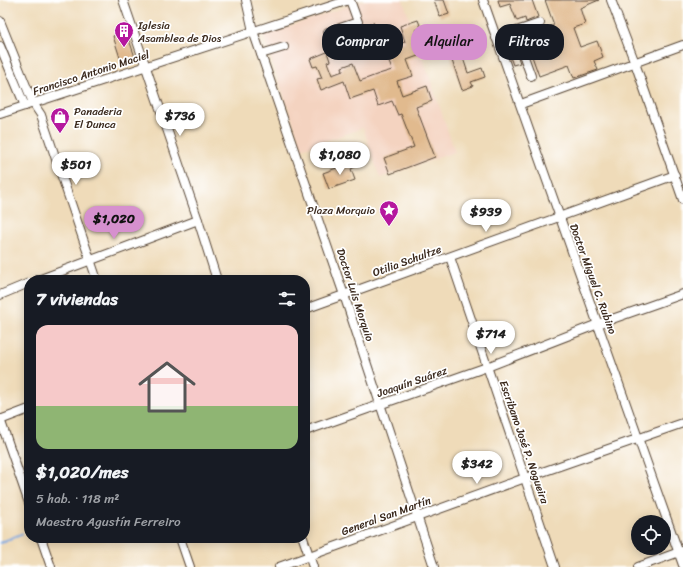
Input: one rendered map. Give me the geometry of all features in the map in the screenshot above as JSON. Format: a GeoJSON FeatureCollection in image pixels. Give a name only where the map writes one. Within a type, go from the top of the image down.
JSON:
{"type":"FeatureCollection","features":[{"type":"Feature","properties":{"kind":"street"},"geometry":{"type":"LineString","coordinates":[[123,0],[215,275]]}},
{"type":"Feature","properties":{"kind":"street","name":"Doctor Luis Morquio"},"geometry":{"type":"LineString","coordinates":[[246,0],[253,31],[344,295],[379,405],[434,567]]}},
{"type":"Feature","properties":{"kind":"street"},"geometry":{"type":"LineString","coordinates":[[350,0],[358,22],[352,24]]}},
{"type":"Feature","properties":{"kind":"street","name":"Francisco Antonio Maciel"},"geometry":{"type":"LineString","coordinates":[[0,114],[350,0]]}},
{"type":"Feature","properties":{"kind":"street","name":"Doctor Miguel C. Rubino"},"geometry":{"type":"LineString","coordinates":[[483,0],[495,35]]}},
{"type":"Feature","properties":{"kind":"street"},"geometry":{"type":"LineString","coordinates":[[611,0],[636,63],[683,200]]}},
{"type":"Feature","properties":{"kind":"street"},"geometry":{"type":"LineString","coordinates":[[0,21],[33,103],[41,115],[95,275]]}},
{"type":"Feature","properties":{"kind":"street"},"geometry":{"type":"LineString","coordinates":[[520,104],[683,45]]}},
{"type":"Feature","properties":{"kind":"street"},"geometry":{"type":"LineString","coordinates":[[0,46],[25,106]]}},
{"type":"Feature","properties":{"kind":"street"},"geometry":{"type":"LineString","coordinates":[[261,54],[284,47]]}},
{"type":"Feature","properties":{"kind":"street","name":"Doctor Miguel C. Rubino"},"geometry":{"type":"LineString","coordinates":[[504,60],[559,217],[681,552],[683,565]]}},
{"type":"Feature","properties":{"kind":"street"},"geometry":{"type":"LineString","coordinates":[[525,60],[531,76]]}},
{"type":"Feature","properties":{"kind":"street","name":"Otilia Schultze"},"geometry":{"type":"LineString","coordinates":[[310,307],[674,175]]}},
{"type":"Feature","properties":{"kind":"street"},"geometry":{"type":"LineString","coordinates":[[51,275],[198,220]]}},
{"type":"Feature","properties":{"kind":"street","name":"Escribano José P. Nogueira"},"geometry":{"type":"LineString","coordinates":[[450,257],[555,567]]}},
{"type":"Feature","properties":{"kind":"street"},"geometry":{"type":"LineString","coordinates":[[0,295],[24,286]]}},
{"type":"Feature","properties":{"kind":"street","name":"Joaquín Suárez"},"geometry":{"type":"LineString","coordinates":[[310,429],[487,367],[598,324],[683,294]]}},
{"type":"Feature","properties":{"kind":"street"},"geometry":{"type":"LineString","coordinates":[[24,411],[0,419],[24,489]]}},
{"type":"Feature","properties":{"kind":"street","name":"General San Martín"},"geometry":{"type":"LineString","coordinates":[[278,567],[683,423]]}},
{"type":"Feature","properties":{"kind":"street"},"geometry":{"type":"LineString","coordinates":[[43,543],[51,567]]}},
{"type":"Feature","properties":{"kind":"street"},"geometry":{"type":"LineString","coordinates":[[182,543],[190,567]]}},
{"type":"Feature","properties":{"kind":"street"},"geometry":{"type":"LineString","coordinates":[[305,543],[313,567]]}},
{"type":"Feature","properties":{"kind":"street"},"geometry":{"type":"LineString","coordinates":[[638,567],[681,552]]}},
{"type":"Feature","properties":{"kind":"shaded area"},"geometry":{"type":"Polygon","coordinates":[[[366,0],[403,0],[411,24],[411,60],[424,60],[455,152],[380,178],[363,128],[302,149],[263,35],[366,0]]]}},
{"type":"Feature","properties":{"kind":"building"},"geometry":{"type":"Polygon","coordinates":[[[434,0],[444,0],[449,14],[440,17],[434,0]]]}},
{"type":"Feature","properties":{"kind":"building"},"geometry":{"type":"Polygon","coordinates":[[[498,0],[532,0],[538,17],[526,22],[525,18],[517,21],[510,4],[500,7],[498,0]]]}},
{"type":"Feature","properties":{"kind":"building"},"geometry":{"type":"Polygon","coordinates":[[[545,0],[599,0],[580,8],[585,24],[573,28],[580,47],[597,41],[603,57],[594,61],[598,70],[574,78],[569,65],[539,76],[533,60],[564,60],[564,24],[554,24],[545,0]]]}},
{"type":"Feature","properties":{"kind":"building"},"geometry":{"type":"Polygon","coordinates":[[[418,20],[420,24],[411,24],[411,59],[407,60],[413,76],[397,81],[402,95],[427,86],[432,101],[416,107],[435,157],[390,174],[384,158],[414,147],[401,114],[398,115],[392,101],[378,106],[373,91],[350,99],[344,81],[321,90],[317,79],[322,78],[317,66],[313,67],[310,59],[322,54],[322,60],[330,60],[327,62],[332,75],[343,71],[342,67],[353,63],[360,81],[392,70],[388,60],[403,60],[403,43],[405,42],[403,36],[403,25],[418,20]]]}},
{"type":"Feature","properties":{"kind":"building","name":"Iglesia Asamblea de Dios"},"geometry":{"type":"Polygon","coordinates":[[[126,31],[136,60],[122,64],[113,36],[126,31]]]}},
{"type":"Feature","properties":{"kind":"building"},"geometry":{"type":"Polygon","coordinates":[[[452,60],[464,60],[468,73],[482,68],[485,77],[471,82],[473,86],[462,90],[452,60]]]}},
{"type":"Feature","properties":{"kind":"building"},"geometry":{"type":"Polygon","coordinates":[[[511,60],[519,60],[520,63],[513,65],[511,60]]]}},
{"type":"Feature","properties":{"kind":"building"},"geometry":{"type":"Polygon","coordinates":[[[353,162],[355,167],[351,169],[355,180],[329,189],[323,173],[353,162]]]}},
{"type":"Feature","properties":{"kind":"waterway"},"geometry":{"type":"LineString","coordinates":[[0,543],[22,534]]}},
{"type":"Feature","properties":{"kind":"place","name":"Iglesia Asamblea de Dios"},"geometry":{"type":"Point","coordinates":[124,48]}},
{"type":"Feature","properties":{"kind":"place","name":"Panaderia El Dunca"},"geometry":{"type":"Point","coordinates":[60,134]}},
{"type":"Feature","properties":{"kind":"place","name":"Plaza Morquio"},"geometry":{"type":"Point","coordinates":[389,227]}}]}
